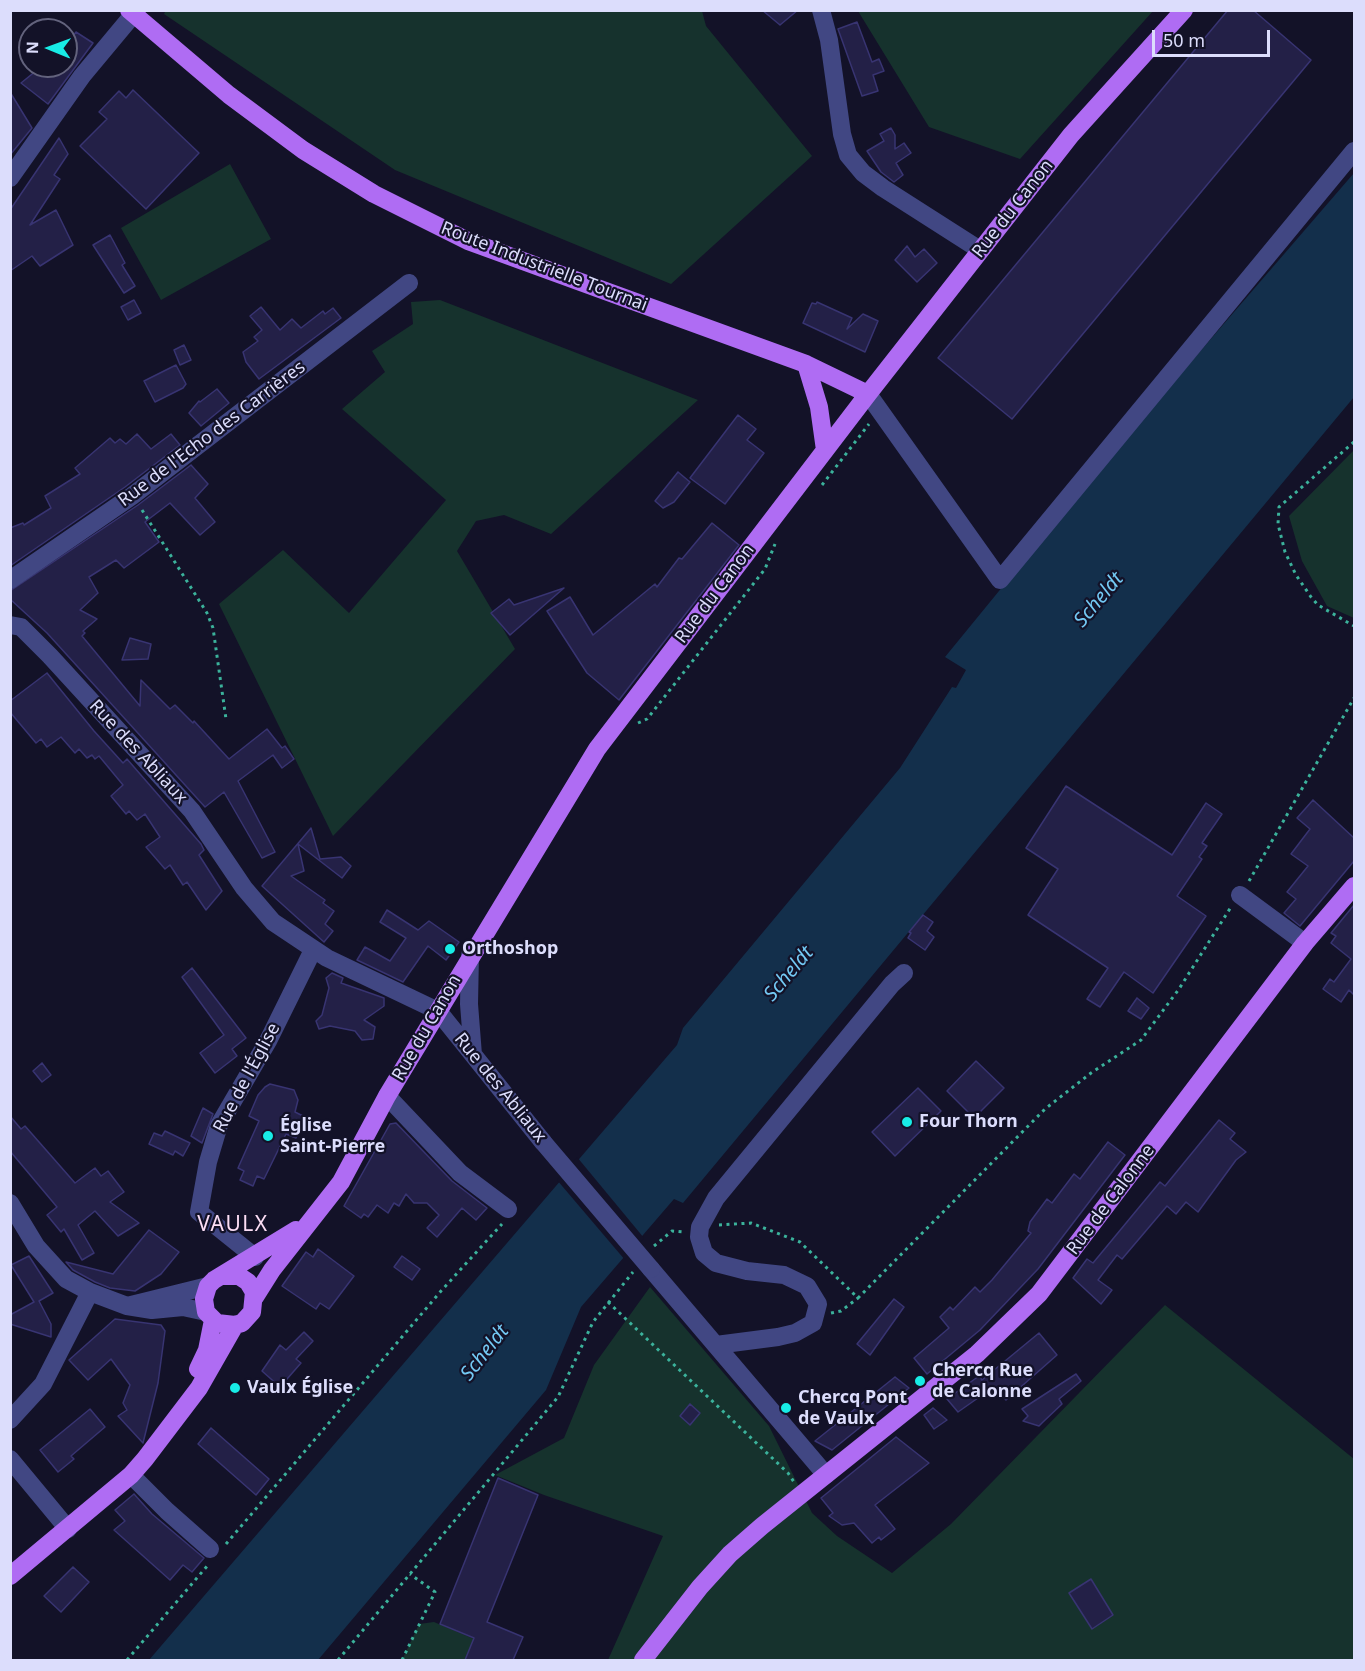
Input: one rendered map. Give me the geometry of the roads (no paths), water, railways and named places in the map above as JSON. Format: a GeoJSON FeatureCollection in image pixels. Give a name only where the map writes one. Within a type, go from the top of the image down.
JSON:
{"type":"FeatureCollection","features":[{"type":"Feature","properties":{"kind":"main road","name":"Rue du Canon"},"geometry":{"type":"LineString","coordinates":[[309,1221],[341,1182],[387,1096],[470,955],[597,749],[868,394],[1071,135],[1184,10]]}},
{"type":"Feature","properties":{"kind":"main road","name":"Route Industrielle Tournai"},"geometry":{"type":"LineString","coordinates":[[133,12],[229,95],[303,150],[374,194],[468,241],[806,364],[868,394]]}},
{"type":"Feature","properties":{"kind":"main road"},"geometry":{"type":"LineString","coordinates":[[806,364],[819,407],[825,450]]}},
{"type":"Feature","properties":{"kind":"main road","name":"Rue de Calonne"},"geometry":{"type":"LineString","coordinates":[[643,1660],[700,1587],[730,1554],[977,1354],[1039,1294],[1305,943],[1354,886]]}},
{"type":"Feature","properties":{"kind":"main road"},"geometry":{"type":"LineString","coordinates":[[181,1409],[207,1350],[210,1316],[204,1299],[215,1281],[309,1221]]}},
{"type":"Feature","properties":{"kind":"main road"},"geometry":{"type":"LineString","coordinates":[[255,1298],[272,1270],[309,1221]]}},
{"type":"Feature","properties":{"kind":"main road"},"geometry":{"type":"LineString","coordinates":[[210,1316],[226,1326],[235,1325],[248,1318],[255,1305],[251,1287],[243,1279],[233,1275],[215,1281]]}},
{"type":"Feature","properties":{"kind":"main road"},"geometry":{"type":"LineString","coordinates":[[10,1576],[131,1475],[158,1444],[181,1409],[199,1388],[235,1325]]}},
{"type":"Feature","properties":{"kind":"street"},"geometry":{"type":"LineString","coordinates":[[821,10],[829,40],[842,134],[848,154],[863,173],[883,188],[980,250]]}},
{"type":"Feature","properties":{"kind":"street"},"geometry":{"type":"LineString","coordinates":[[10,178],[82,76],[133,12]]}},
{"type":"Feature","properties":{"kind":"street"},"geometry":{"type":"LineString","coordinates":[[868,394],[1000,580],[1354,151]]}},
{"type":"Feature","properties":{"kind":"street","name":"Rue de l'Echo des Carrières"},"geometry":{"type":"LineString","coordinates":[[10,580],[132,496],[409,283]]}},
{"type":"Feature","properties":{"kind":"street","name":"Rue des Abliaux"},"geometry":{"type":"LineString","coordinates":[[10,625],[21,627],[50,656],[192,811],[244,888],[273,922],[313,950],[438,1011],[645,1264],[826,1475]]}},
{"type":"Feature","properties":{"kind":"street"},"geometry":{"type":"LineString","coordinates":[[1240,896],[1305,943]]}},
{"type":"Feature","properties":{"kind":"street","name":"Rue de l'Église"},"geometry":{"type":"LineString","coordinates":[[255,1257],[199,1212],[208,1162],[219,1125],[268,1041],[313,950]]}},
{"type":"Feature","properties":{"kind":"street"},"geometry":{"type":"LineString","coordinates":[[470,955],[468,1004],[473,1054]]}},
{"type":"Feature","properties":{"kind":"street"},"geometry":{"type":"LineString","coordinates":[[716,1345],[757,1342],[795,1333],[813,1323],[818,1304],[807,1286],[784,1275],[747,1271],[716,1263],[704,1253],[699,1237],[700,1227],[716,1198],[892,984],[904,973]]}},
{"type":"Feature","properties":{"kind":"street"},"geometry":{"type":"LineString","coordinates":[[387,1096],[460,1173],[508,1209]]}},
{"type":"Feature","properties":{"kind":"street"},"geometry":{"type":"LineString","coordinates":[[10,1203],[36,1246],[66,1279],[90,1292],[127,1306],[152,1310],[183,1307],[210,1316]]}},
{"type":"Feature","properties":{"kind":"street"},"geometry":{"type":"LineString","coordinates":[[127,1306],[215,1281]]}},
{"type":"Feature","properties":{"kind":"street"},"geometry":{"type":"LineString","coordinates":[[10,1420],[43,1384],[90,1292]]}},
{"type":"Feature","properties":{"kind":"street"},"geometry":{"type":"LineString","coordinates":[[10,1459],[68,1529]]}},
{"type":"Feature","properties":{"kind":"street"},"geometry":{"type":"LineString","coordinates":[[131,1475],[167,1511],[214,1552]]}},
{"type":"Feature","properties":{"kind":"water","name":"Scheldt"},"geometry":{"type":"Polygon","coordinates":[[[1354,173],[1354,397],[683,1203],[674,1199],[581,1307],[546,1390],[318,1660],[149,1660],[677,1045],[683,1028],[900,768],[952,687],[956,688],[966,670],[945,657],[1102,465],[1354,173]]]}},
{"type":"Feature","properties":{"kind":"place","name":"Orthoshop"},"geometry":{"type":"Point","coordinates":[450,949]}},
{"type":"Feature","properties":{"kind":"place","name":"Four Thorn"},"geometry":{"type":"Point","coordinates":[907,1122]}},
{"type":"Feature","properties":{"kind":"place","name":"Église Saint-Pierre"},"geometry":{"type":"Point","coordinates":[268,1136]}},
{"type":"Feature","properties":{"kind":"place","name":"Chercq Rue de Calonne"},"geometry":{"type":"Point","coordinates":[920,1381]}},
{"type":"Feature","properties":{"kind":"place","name":"Vaulx Église"},"geometry":{"type":"Point","coordinates":[235,1388]}},
{"type":"Feature","properties":{"kind":"place","name":"Chercq Pont de Vaulx"},"geometry":{"type":"Point","coordinates":[786,1408]}},
{"type":"Feature","properties":{"kind":"district","name":"VAULX"},"geometry":{"type":"Point","coordinates":[233,1225]}}]}
